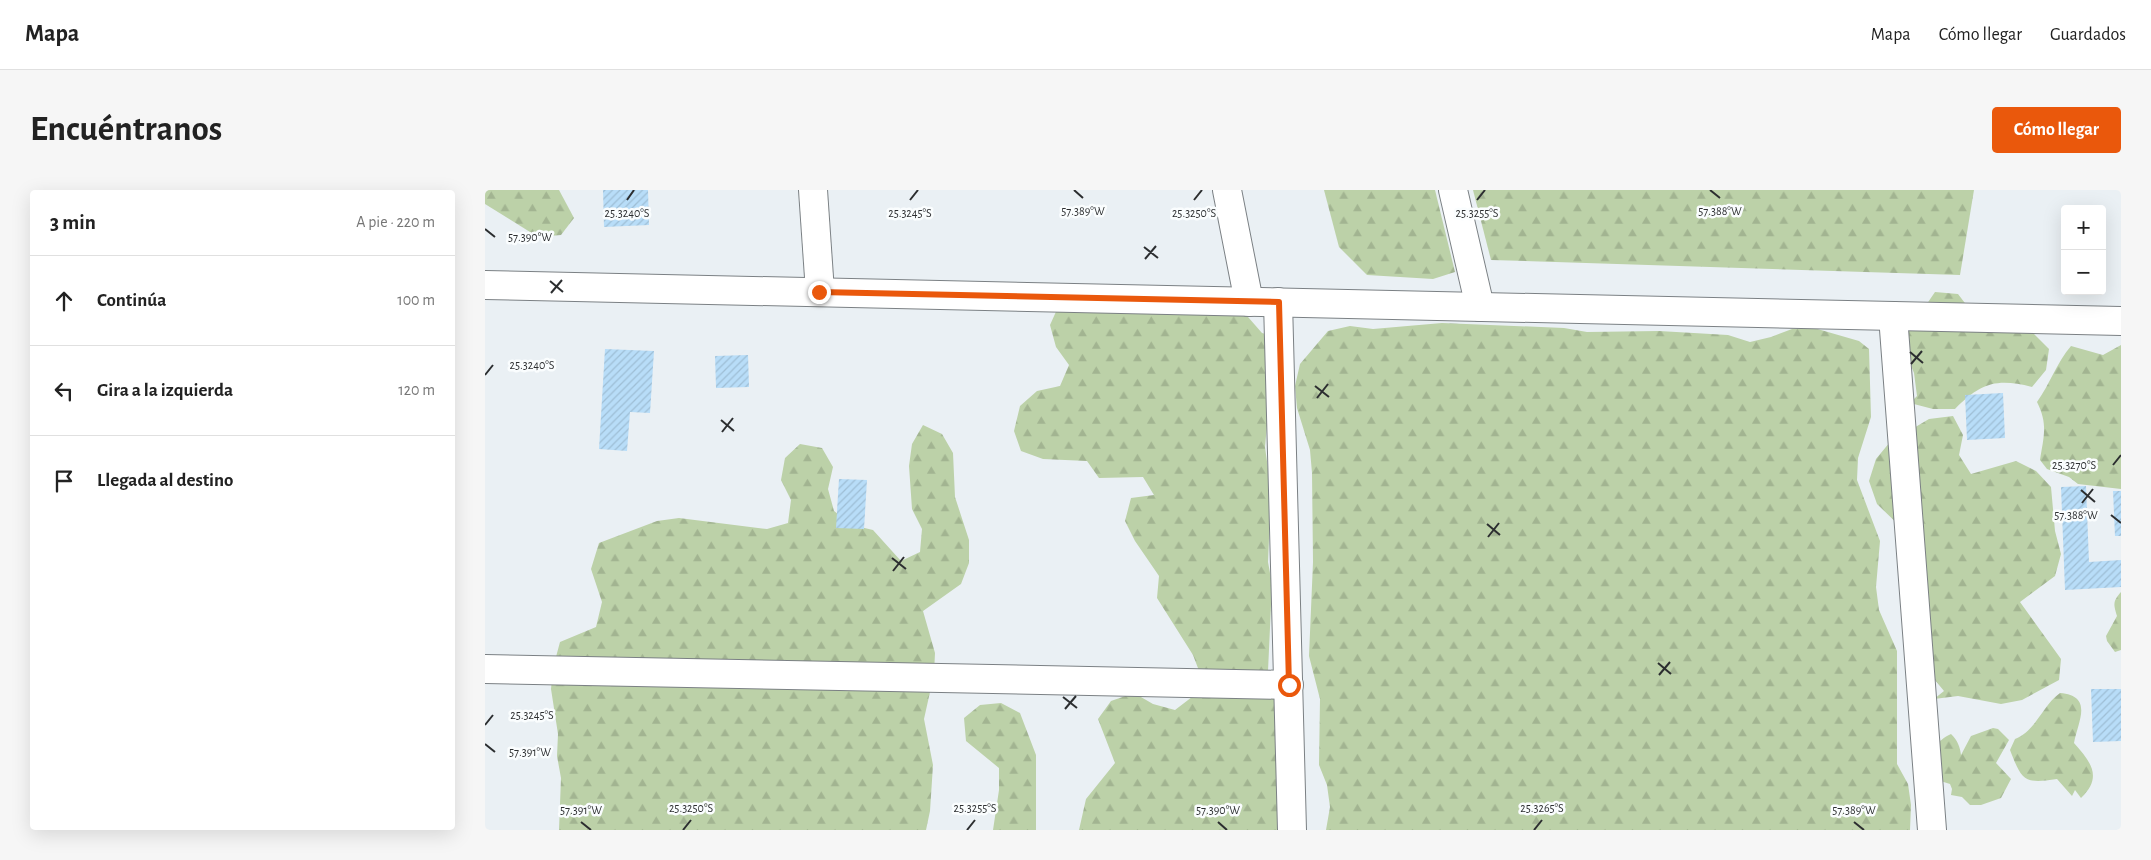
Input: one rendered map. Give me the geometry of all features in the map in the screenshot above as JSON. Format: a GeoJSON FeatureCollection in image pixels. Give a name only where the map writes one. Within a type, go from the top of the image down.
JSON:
{"type":"FeatureCollection","features":[{"type":"Feature","properties":{"kind":"street"},"geometry":{"type":"LineString","coordinates":[[813,190],[819,292]]}},
{"type":"Feature","properties":{"kind":"street"},"geometry":{"type":"LineString","coordinates":[[1227,190],[1249,302]]}},
{"type":"Feature","properties":{"kind":"street"},"geometry":{"type":"LineString","coordinates":[[1453,190],[1480,306]]}},
{"type":"Feature","properties":{"kind":"street"},"geometry":{"type":"LineString","coordinates":[[485,285],[2121,321]]}},
{"type":"Feature","properties":{"kind":"street"},"geometry":{"type":"LineString","coordinates":[[1279,302],[1292,830]]}},
{"type":"Feature","properties":{"kind":"street"},"geometry":{"type":"LineString","coordinates":[[1893,316],[1932,830]]}},
{"type":"Feature","properties":{"kind":"street"},"geometry":{"type":"LineString","coordinates":[[485,669],[1289,685]]}},
{"type":"Feature","properties":{"kind":"green space"},"geometry":{"type":"Polygon","coordinates":[[[485,190],[559,190],[574,218],[561,235],[538,237],[485,204],[485,190]]]}},
{"type":"Feature","properties":{"kind":"green space"},"geometry":{"type":"Polygon","coordinates":[[[1324,190],[1435,190],[1455,272],[1433,279],[1367,275],[1339,247],[1324,190]]]}},
{"type":"Feature","properties":{"kind":"green space"},"geometry":{"type":"Polygon","coordinates":[[[1473,190],[1974,190],[1960,275],[1491,260],[1473,190]]]}},
{"type":"Feature","properties":{"kind":"green space"},"geometry":{"type":"Polygon","coordinates":[[[1935,292],[1958,294],[1971,311],[2013,323],[2033,333],[2049,349],[2046,370],[2032,387],[2008,383],[1990,385],[1973,393],[1955,409],[1933,409],[1910,403],[1917,396],[1914,373],[1906,353],[1909,330],[1935,292]]]}},
{"type":"Feature","properties":{"kind":"green space"},"geometry":{"type":"Polygon","coordinates":[[[1204,299],[1248,317],[1262,333],[1273,336],[1273,359],[1265,447],[1271,491],[1268,562],[1272,584],[1268,671],[1284,715],[1299,830],[1079,830],[1086,799],[1115,763],[1098,719],[1111,701],[1134,693],[1153,704],[1175,710],[1192,697],[1201,676],[1193,655],[1157,598],[1159,576],[1135,541],[1125,521],[1131,498],[1154,495],[1143,477],[1099,478],[1087,461],[1043,459],[1021,451],[1014,431],[1020,406],[1037,391],[1060,386],[1069,365],[1056,347],[1050,325],[1059,305],[1204,299]]]}},
{"type":"Feature","properties":{"kind":"green space"},"geometry":{"type":"Polygon","coordinates":[[[1442,323],[1564,328],[1587,332],[1659,331],[1728,335],[1750,342],[1792,329],[1814,328],[1859,341],[1869,349],[1871,417],[1858,458],[1857,480],[1880,541],[1876,587],[1879,610],[1897,651],[1897,764],[1908,784],[1911,805],[1910,830],[1326,830],[1330,807],[1327,785],[1319,765],[1320,699],[1309,656],[1313,562],[1312,473],[1310,450],[1297,408],[1295,386],[1300,364],[1328,331],[1350,326],[1373,329],[1442,323]]]}},
{"type":"Feature","properties":{"kind":"green space"},"geometry":{"type":"Polygon","coordinates":[[[2121,345],[2121,489],[2078,484],[2069,477],[2047,469],[2040,460],[2044,424],[2037,402],[2071,346],[2103,355],[2121,345]]]}},
{"type":"Feature","properties":{"kind":"green space"},"geometry":{"type":"Polygon","coordinates":[[[1953,416],[1963,435],[1959,455],[1971,474],[2016,461],[2036,471],[2051,487],[2055,531],[2061,554],[2055,576],[2020,602],[2061,659],[2059,680],[2022,700],[2001,704],[1958,696],[1934,699],[1944,691],[1930,674],[1907,533],[1877,504],[1869,481],[1876,459],[1890,442],[1929,419],[1953,416]]]}},
{"type":"Feature","properties":{"kind":"green space"},"geometry":{"type":"Polygon","coordinates":[[[923,425],[942,434],[953,453],[955,497],[969,540],[969,563],[961,584],[923,611],[935,653],[934,674],[924,719],[933,765],[930,811],[926,830],[559,830],[561,778],[557,756],[558,734],[551,689],[553,668],[560,642],[596,627],[602,602],[591,569],[599,543],[657,521],[679,518],[767,529],[788,523],[791,500],[781,480],[785,458],[800,444],[822,448],[833,467],[828,489],[834,511],[852,525],[873,530],[901,561],[920,552],[922,529],[912,509],[909,466],[912,444],[923,425]]]}},
{"type":"Feature","properties":{"kind":"green space"},"geometry":{"type":"Polygon","coordinates":[[[2121,592],[2121,650],[2115,652],[2107,641],[2106,636],[2117,616],[2115,609],[2116,598],[2121,592]]]}},
{"type":"Feature","properties":{"kind":"green space"},"geometry":{"type":"Polygon","coordinates":[[[2060,693],[2071,695],[2080,704],[2080,718],[2074,743],[2089,763],[2093,776],[2092,783],[2081,798],[2075,790],[2072,796],[2057,779],[2037,781],[2026,778],[2021,774],[2010,750],[2015,739],[2034,724],[2060,693]]]}},
{"type":"Feature","properties":{"kind":"green space"},"geometry":{"type":"Polygon","coordinates":[[[1001,703],[1020,713],[1036,755],[1036,830],[993,830],[999,790],[999,768],[966,741],[964,718],[980,705],[1001,703]]]}},
{"type":"Feature","properties":{"kind":"green space"},"geometry":{"type":"Polygon","coordinates":[[[1993,728],[1998,729],[2009,740],[1996,763],[2011,779],[2001,798],[1981,805],[1970,805],[1962,797],[1951,795],[1952,789],[1950,784],[1915,773],[1913,768],[1915,756],[1930,750],[1951,734],[1958,744],[1961,755],[1971,736],[1993,728]]]}},
{"type":"Feature","properties":{"kind":"building"},"geometry":{"type":"Polygon","coordinates":[[[603,190],[648,190],[649,225],[604,227],[603,190]]]}},
{"type":"Feature","properties":{"kind":"building"},"geometry":{"type":"Polygon","coordinates":[[[605,349],[654,351],[650,413],[630,412],[627,451],[599,449],[605,349]]]}},
{"type":"Feature","properties":{"kind":"building"},"geometry":{"type":"Polygon","coordinates":[[[748,355],[749,387],[716,388],[715,356],[748,355]]]}},
{"type":"Feature","properties":{"kind":"building"},"geometry":{"type":"Polygon","coordinates":[[[2003,393],[2005,438],[1967,440],[1965,395],[2003,393]]]}},
{"type":"Feature","properties":{"kind":"building"},"geometry":{"type":"Polygon","coordinates":[[[839,479],[867,480],[864,529],[836,528],[839,479]]]}},
{"type":"Feature","properties":{"kind":"building"},"geometry":{"type":"Polygon","coordinates":[[[2086,486],[2089,562],[2121,560],[2121,587],[2065,590],[2061,487],[2086,486]]]}},
{"type":"Feature","properties":{"kind":"building"},"geometry":{"type":"Polygon","coordinates":[[[2113,491],[2121,491],[2121,536],[2115,536],[2113,491]]]}},
{"type":"Feature","properties":{"kind":"building"},"geometry":{"type":"Polygon","coordinates":[[[2091,689],[2121,689],[2121,741],[2093,742],[2091,689]]]}},
{"type":"Feature","properties":{"kind":"route"},"geometry":{"type":"LineString","coordinates":[[819,292],[1279,302],[1289,685]]}}]}
